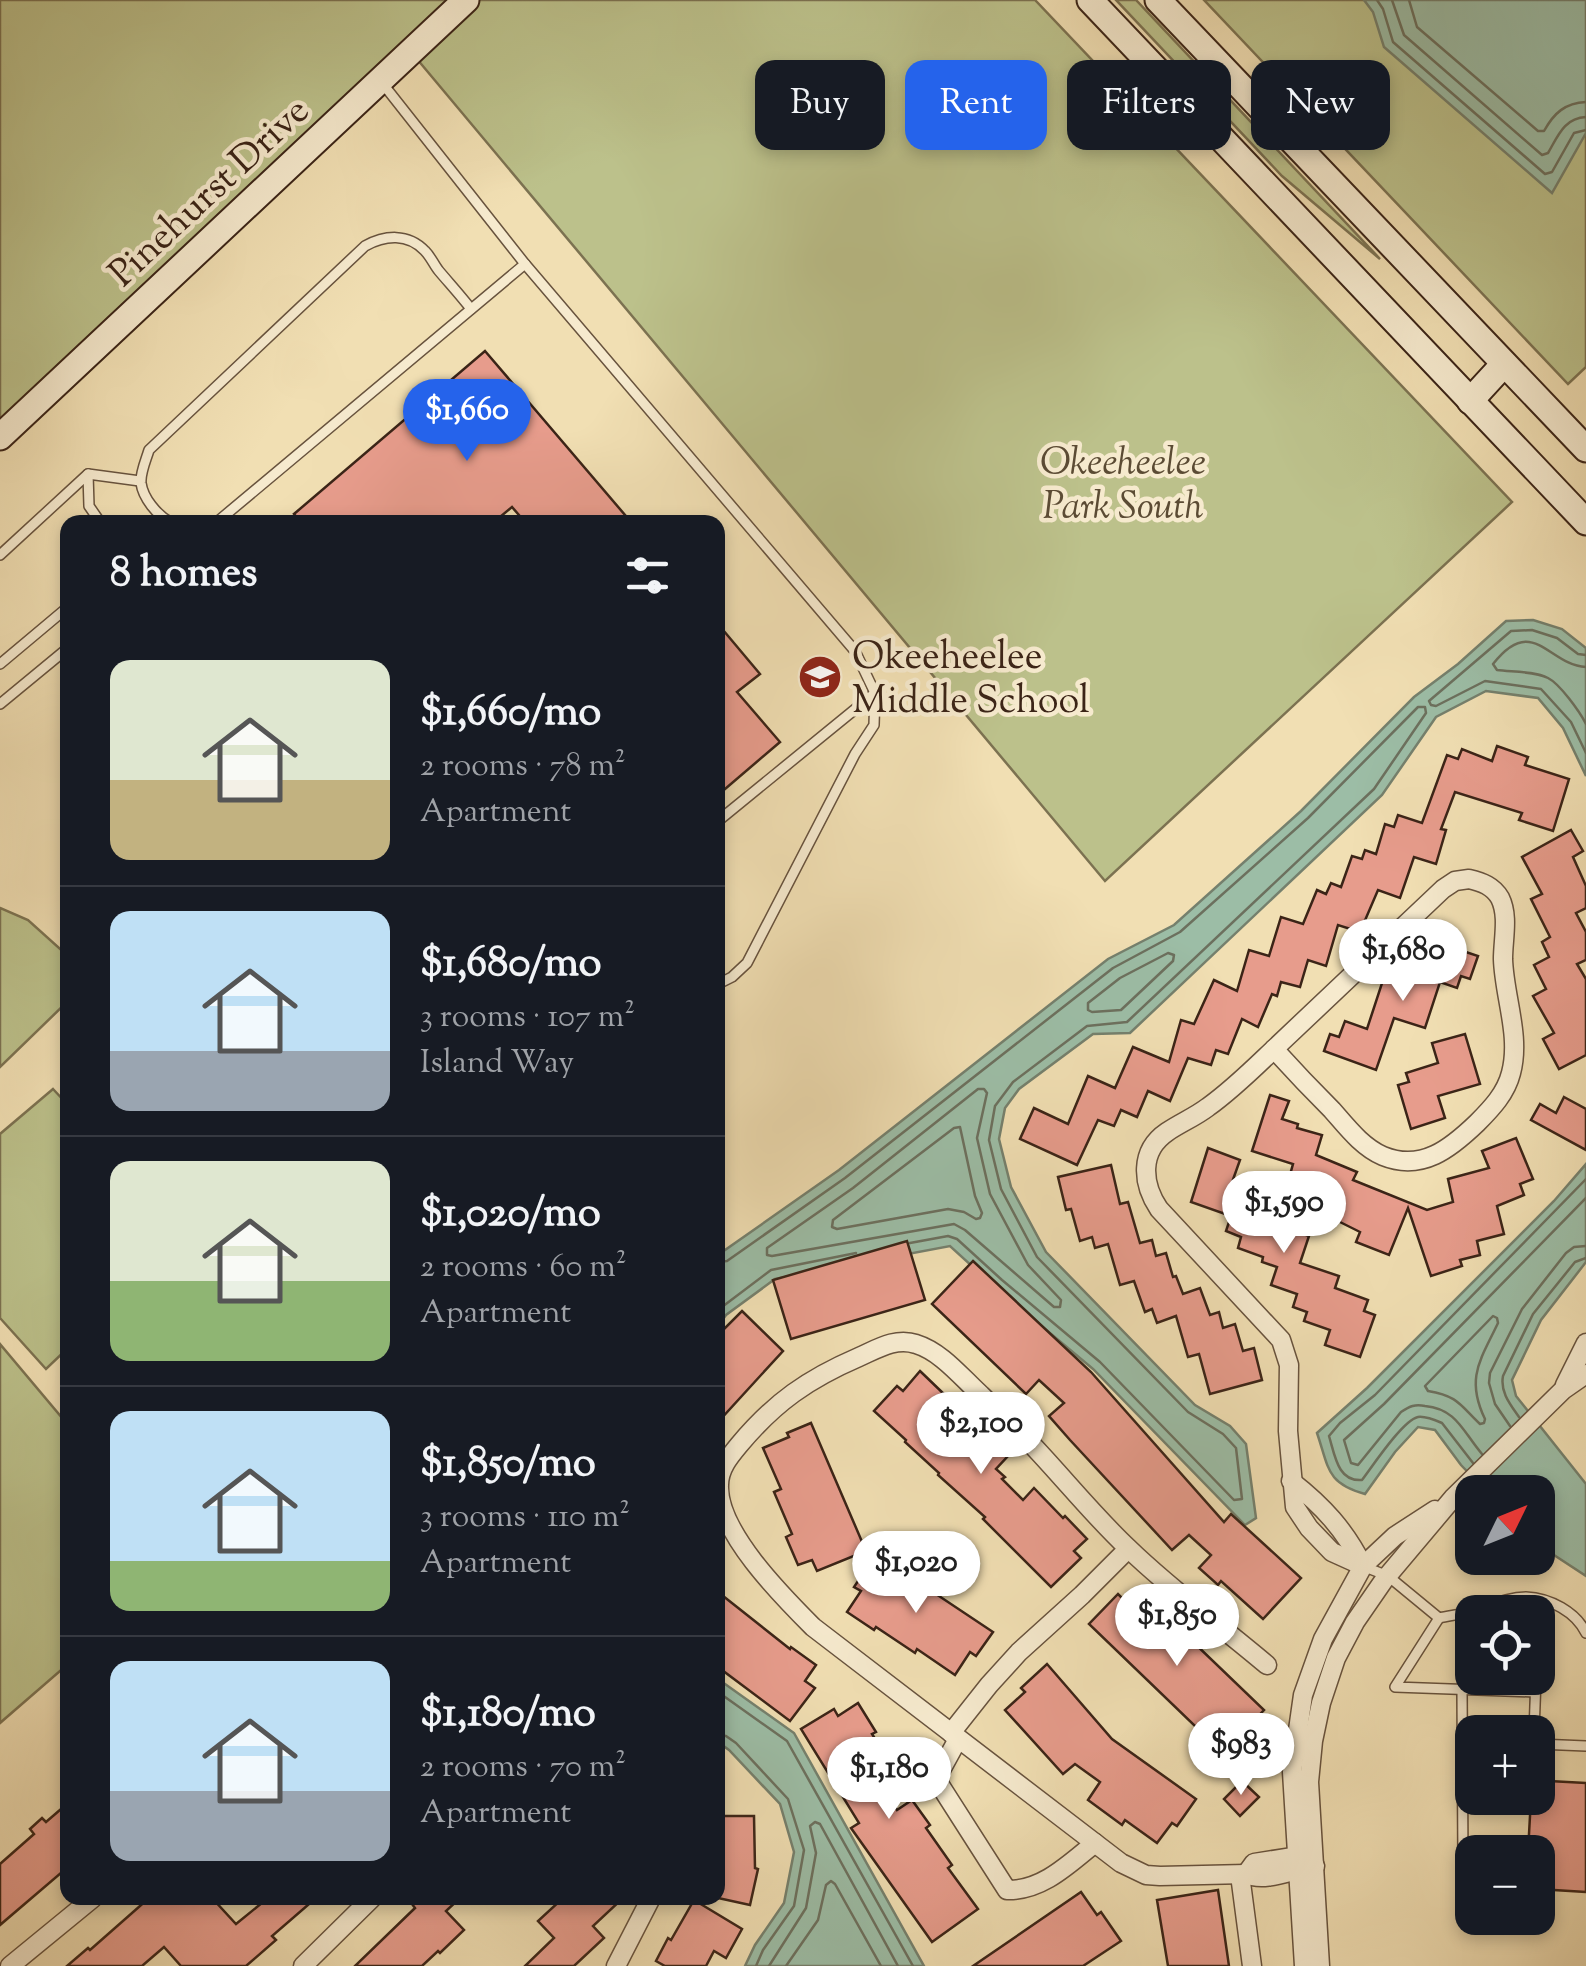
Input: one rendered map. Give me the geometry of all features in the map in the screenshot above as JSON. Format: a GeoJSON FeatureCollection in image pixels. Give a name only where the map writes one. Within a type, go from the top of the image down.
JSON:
{"type":"FeatureCollection","features":[{"type":"Feature","properties":{"kind":"main road","name":"Pinehurst Drive"},"geometry":{"type":"LineString","coordinates":[[0,436],[466,0]]}},
{"type":"Feature","properties":{"kind":"main road"},"geometry":{"type":"LineString","coordinates":[[1090,0],[1586,522]]}},
{"type":"Feature","properties":{"kind":"main road"},"geometry":{"type":"LineString","coordinates":[[1158,0],[1586,450]]}},
{"type":"Feature","properties":{"kind":"main road"},"geometry":{"type":"LineString","coordinates":[[1470,401],[1504,364]]}},
{"type":"Feature","properties":{"kind":"street"},"geometry":{"type":"LineString","coordinates":[[1274,1049],[1371,1150],[1408,1161],[1445,1151],[1497,1102],[1514,1060],[1504,974],[1505,916],[1494,890],[1469,879],[1455,881],[1443,889],[1218,1100],[1165,1133],[1156,1142],[1146,1166],[1146,1184],[1159,1209],[1281,1340],[1290,1364],[1288,1430],[1292,1482],[1350,1539],[1362,1566]]}},
{"type":"Feature","properties":{"kind":"street"},"geometry":{"type":"LineString","coordinates":[[725,1463],[771,1409],[796,1389],[888,1344],[916,1343],[950,1366],[1031,1444],[1128,1549],[1267,1665]]}},
{"type":"Feature","properties":{"kind":"street"},"geometry":{"type":"LineString","coordinates":[[1562,1390],[1586,1343]]}},
{"type":"Feature","properties":{"kind":"street"},"geometry":{"type":"LineString","coordinates":[[1304,1966],[1313,1740],[1336,1658],[1355,1622],[1388,1576],[1452,1498],[1562,1390],[1586,1374]]}},
{"type":"Feature","properties":{"kind":"street"},"geometry":{"type":"LineString","coordinates":[[1320,1966],[1292,1772],[1303,1695],[1322,1639],[1362,1566],[1395,1536],[1452,1498]]}},
{"type":"Feature","properties":{"kind":"street"},"geometry":{"type":"LineString","coordinates":[[725,1511],[750,1557],[813,1627],[1121,1863],[1146,1875],[1243,1875],[1254,1863],[1306,1861]]}},
{"type":"Feature","properties":{"kind":"street"},"geometry":{"type":"LineString","coordinates":[[1096,1843],[1038,1885],[1007,1890],[936,1778],[954,1736],[989,1685],[1128,1549]]}},
{"type":"Feature","properties":{"kind":"street"},"geometry":{"type":"LineString","coordinates":[[1243,1875],[1252,1966]]}},
{"type":"Feature","properties":{"kind":"street"},"geometry":{"type":"LineString","coordinates":[[10,1966],[84,1905]]}},
{"type":"Feature","properties":{"kind":"street"},"geometry":{"type":"LineString","coordinates":[[304,1966],[365,1905]]}},
{"type":"Feature","properties":{"kind":"street"},"geometry":{"type":"LineString","coordinates":[[616,1966],[647,1905]]}},
{"type":"Feature","properties":{"kind":"lane"},"geometry":{"type":"LineString","coordinates":[[381,82],[526,264],[855,652],[875,693],[874,725],[855,754],[747,963],[725,980]]}},
{"type":"Feature","properties":{"kind":"lane"},"geometry":{"type":"LineString","coordinates":[[160,515],[148,502],[140,481],[148,450],[365,246],[391,236],[417,244],[472,309]]}},
{"type":"Feature","properties":{"kind":"lane"},"geometry":{"type":"LineString","coordinates":[[225,515],[526,264]]}},
{"type":"Feature","properties":{"kind":"lane"},"geometry":{"type":"LineString","coordinates":[[0,554],[88,474],[140,481]]}},
{"type":"Feature","properties":{"kind":"lane"},"geometry":{"type":"LineString","coordinates":[[88,474],[89,506],[95,515]]}},
{"type":"Feature","properties":{"kind":"lane"},"geometry":{"type":"LineString","coordinates":[[0,664],[60,614]]}},
{"type":"Feature","properties":{"kind":"lane"},"geometry":{"type":"LineString","coordinates":[[0,704],[60,655]]}},
{"type":"Feature","properties":{"kind":"lane"},"geometry":{"type":"LineString","coordinates":[[725,816],[875,693]]}},
{"type":"Feature","properties":{"kind":"lane"},"geometry":{"type":"LineString","coordinates":[[1362,1566],[1388,1576],[1439,1618]]}},
{"type":"Feature","properties":{"kind":"lane"},"geometry":{"type":"LineString","coordinates":[[1555,1604],[1580,1620],[1586,1633]]}},
{"type":"Feature","properties":{"kind":"lane"},"geometry":{"type":"LineString","coordinates":[[1455,1615],[1439,1618],[1395,1687],[1455,1689]]}},
{"type":"Feature","properties":{"kind":"lane"},"geometry":{"type":"LineString","coordinates":[[1462,1695],[1463,1835]]}},
{"type":"Feature","properties":{"kind":"lane"},"geometry":{"type":"LineString","coordinates":[[1555,1745],[1586,1746]]}},
{"type":"Feature","properties":{"kind":"green space","name":"Okeeheelee Park South"},"geometry":{"type":"Polygon","coordinates":[[[0,0],[1035,0],[1092,60],[1067,60],[1067,150],[1178,150],[1512,502],[1105,881],[417,59],[0,446],[0,0]]]}},
{"type":"Feature","properties":{"kind":"green space"},"geometry":{"type":"Polygon","coordinates":[[[1116,0],[1136,0],[1193,60],[1173,60],[1116,0]]]}},
{"type":"Feature","properties":{"kind":"green space"},"geometry":{"type":"Polygon","coordinates":[[[1204,0],[1586,0],[1586,367],[1568,384],[1346,150],[1390,150],[1390,60],[1261,60],[1204,0]]]}},
{"type":"Feature","properties":{"kind":"green space"},"geometry":{"type":"Polygon","coordinates":[[[1231,101],[1251,122],[1251,143],[1231,122],[1231,101]]]}},
{"type":"Feature","properties":{"kind":"green space"},"geometry":{"type":"Polygon","coordinates":[[[1257,150],[1277,150],[1380,259],[1282,176],[1257,150]]]}},
{"type":"Feature","properties":{"kind":"green space"},"geometry":{"type":"Polygon","coordinates":[[[0,908],[28,920],[60,949],[60,1009],[0,1067],[0,908]]]}},
{"type":"Feature","properties":{"kind":"green space"},"geometry":{"type":"Polygon","coordinates":[[[53,1089],[60,1096],[60,1356],[46,1369],[0,1318],[0,1134],[53,1089]]]}},
{"type":"Feature","properties":{"kind":"green space"},"geometry":{"type":"Polygon","coordinates":[[[0,1344],[60,1415],[60,1671],[0,1723],[0,1344]]]}},
{"type":"Feature","properties":{"kind":"water"},"geometry":{"type":"Polygon","coordinates":[[[1364,0],[1586,0],[1586,133],[1552,193],[1384,47],[1373,12],[1364,0]]]}},
{"type":"Feature","properties":{"kind":"water"},"geometry":{"type":"Polygon","coordinates":[[[1533,620],[1562,629],[1586,648],[1586,776],[1563,728],[1538,698],[1486,691],[1436,717],[1382,795],[1130,1033],[1093,1034],[1019,1089],[1005,1108],[999,1139],[1011,1187],[1046,1252],[1195,1405],[1230,1426],[1246,1444],[1256,1518],[1245,1525],[1093,1369],[950,1246],[775,1279],[725,1316],[725,1250],[839,1170],[1108,959],[1174,925],[1301,811],[1414,697],[1506,621],[1533,620]]]}},
{"type":"Feature","properties":{"kind":"water"},"geometry":{"type":"Polygon","coordinates":[[[1586,1164],[1586,1262],[1541,1320],[1512,1380],[1516,1396],[1586,1484],[1586,1576],[1555,1556],[1555,1475],[1471,1475],[1435,1430],[1418,1427],[1365,1494],[1336,1479],[1317,1433],[1554,1201],[1586,1164]]]}},
{"type":"Feature","properties":{"kind":"water"},"geometry":{"type":"Polygon","coordinates":[[[725,1684],[794,1733],[924,1966],[745,1966],[784,1903],[794,1852],[780,1804],[725,1747],[725,1684]]]}},
{"type":"Feature","properties":{"kind":"building"},"geometry":{"type":"Polygon","coordinates":[[[485,351],[625,515],[519,515],[512,507],[502,515],[294,514],[485,351]]]}},
{"type":"Feature","properties":{"kind":"building"},"geometry":{"type":"Polygon","coordinates":[[[725,632],[760,674],[737,692],[780,742],[725,789],[725,632]]]}},
{"type":"Feature","properties":{"kind":"building"},"geometry":{"type":"Polygon","coordinates":[[[1497,746],[1528,757],[1525,765],[1569,779],[1553,831],[1519,820],[1522,813],[1455,792],[1441,829],[1446,830],[1436,864],[1414,857],[1400,898],[1378,890],[1360,932],[1338,925],[1326,966],[1308,960],[1300,987],[1281,982],[1258,1027],[1242,1019],[1228,1054],[1216,1050],[1211,1065],[1188,1058],[1170,1101],[1148,1091],[1137,1117],[1121,1110],[1114,1126],[1098,1120],[1077,1165],[1020,1139],[1034,1108],[1068,1124],[1088,1076],[1115,1088],[1133,1047],[1169,1062],[1181,1020],[1194,1024],[1214,980],[1237,991],[1249,950],[1269,956],[1281,917],[1303,924],[1317,890],[1326,894],[1331,883],[1341,887],[1352,856],[1362,859],[1365,850],[1376,854],[1385,824],[1394,827],[1398,815],[1422,823],[1447,755],[1458,759],[1462,749],[1492,761],[1497,746]]]}},
{"type":"Feature","properties":{"kind":"building"},"geometry":{"type":"Polygon","coordinates":[[[1571,830],[1583,851],[1573,857],[1586,886],[1586,908],[1576,913],[1586,932],[1586,960],[1577,964],[1586,979],[1586,1055],[1559,1069],[1543,1039],[1554,1033],[1533,996],[1546,989],[1534,965],[1549,957],[1542,942],[1550,937],[1531,899],[1542,894],[1522,857],[1571,830]]]}},
{"type":"Feature","properties":{"kind":"building"},"geometry":{"type":"Polygon","coordinates":[[[1436,942],[1478,956],[1470,979],[1461,976],[1457,988],[1440,982],[1425,1028],[1394,1018],[1376,1070],[1324,1051],[1330,1034],[1339,1037],[1345,1021],[1367,1029],[1383,980],[1403,986],[1414,953],[1431,958],[1436,942]]]}},
{"type":"Feature","properties":{"kind":"building"},"geometry":{"type":"Polygon","coordinates":[[[1465,1034],[1480,1084],[1438,1096],[1445,1118],[1411,1129],[1398,1085],[1409,1082],[1406,1073],[1438,1063],[1432,1043],[1465,1034]]]}},
{"type":"Feature","properties":{"kind":"building"},"geometry":{"type":"Polygon","coordinates":[[[1270,1095],[1289,1101],[1282,1119],[1322,1135],[1316,1155],[1357,1172],[1353,1180],[1427,1210],[1453,1202],[1448,1179],[1489,1168],[1482,1151],[1516,1138],[1533,1179],[1520,1184],[1524,1195],[1497,1206],[1504,1234],[1477,1241],[1480,1255],[1460,1260],[1462,1266],[1431,1276],[1408,1208],[1389,1255],[1356,1242],[1360,1232],[1320,1212],[1326,1201],[1286,1189],[1293,1164],[1252,1151],[1270,1095]]]}},
{"type":"Feature","properties":{"kind":"building"},"geometry":{"type":"Polygon","coordinates":[[[1564,1097],[1586,1109],[1586,1150],[1531,1120],[1540,1104],[1556,1113],[1564,1097]]]}},
{"type":"Feature","properties":{"kind":"building"},"geometry":{"type":"Polygon","coordinates":[[[1208,1148],[1240,1160],[1230,1188],[1273,1203],[1266,1221],[1309,1236],[1300,1263],[1339,1276],[1335,1288],[1368,1300],[1364,1311],[1375,1315],[1360,1357],[1325,1345],[1330,1330],[1304,1321],[1307,1312],[1293,1307],[1297,1294],[1271,1285],[1277,1267],[1238,1248],[1241,1237],[1226,1231],[1231,1216],[1191,1202],[1208,1148]]]}},
{"type":"Feature","properties":{"kind":"building"},"geometry":{"type":"Polygon","coordinates":[[[1111,1165],[1120,1204],[1128,1202],[1140,1243],[1152,1240],[1156,1256],[1166,1253],[1183,1294],[1200,1288],[1210,1315],[1219,1312],[1223,1328],[1235,1324],[1243,1351],[1254,1348],[1262,1380],[1210,1394],[1199,1354],[1188,1357],[1176,1316],[1157,1323],[1152,1309],[1145,1312],[1134,1281],[1120,1285],[1108,1244],[1095,1248],[1092,1237],[1080,1241],[1071,1209],[1066,1210],[1058,1177],[1111,1165]]]}},
{"type":"Feature","properties":{"kind":"building"},"geometry":{"type":"Polygon","coordinates":[[[907,1241],[925,1300],[791,1339],[773,1280],[907,1241]]]}},
{"type":"Feature","properties":{"kind":"building"},"geometry":{"type":"Polygon","coordinates":[[[973,1261],[1091,1372],[1224,1522],[1231,1514],[1301,1578],[1263,1619],[1221,1581],[1218,1585],[1199,1568],[1211,1555],[1189,1535],[1172,1550],[1070,1440],[1049,1416],[1064,1403],[1039,1380],[1026,1394],[932,1304],[973,1261]]]}},
{"type":"Feature","properties":{"kind":"building"},"geometry":{"type":"Polygon","coordinates":[[[742,1311],[783,1351],[725,1414],[725,1328],[742,1311]]]}},
{"type":"Feature","properties":{"kind":"building"},"geometry":{"type":"Polygon","coordinates":[[[920,1371],[1007,1457],[996,1469],[1005,1477],[1002,1479],[1023,1500],[1034,1488],[1087,1539],[1074,1551],[1081,1558],[1051,1587],[985,1517],[874,1411],[897,1386],[903,1391],[920,1371]]]}},
{"type":"Feature","properties":{"kind":"building"},"geometry":{"type":"Polygon","coordinates":[[[811,1423],[866,1551],[817,1571],[812,1560],[798,1565],[786,1537],[792,1534],[774,1492],[781,1489],[763,1448],[811,1423]]]}},
{"type":"Feature","properties":{"kind":"building"},"geometry":{"type":"Polygon","coordinates":[[[876,1554],[993,1632],[976,1656],[970,1652],[955,1675],[917,1649],[915,1653],[847,1612],[861,1591],[854,1587],[876,1554]]]}},
{"type":"Feature","properties":{"kind":"building"},"geometry":{"type":"Polygon","coordinates":[[[1138,1589],[1264,1710],[1223,1753],[1089,1624],[1118,1594],[1126,1602],[1138,1589]]]}},
{"type":"Feature","properties":{"kind":"building"},"geometry":{"type":"Polygon","coordinates":[[[725,1598],[816,1665],[805,1681],[815,1688],[790,1721],[725,1672],[725,1598]]]}},
{"type":"Feature","properties":{"kind":"building"},"geometry":{"type":"Polygon","coordinates":[[[1047,1664],[1112,1739],[1196,1799],[1177,1826],[1172,1823],[1157,1843],[1125,1820],[1122,1825],[1088,1800],[1100,1782],[1075,1764],[1063,1774],[1005,1710],[1025,1692],[1021,1688],[1047,1664]]]}},
{"type":"Feature","properties":{"kind":"building"},"geometry":{"type":"Polygon","coordinates":[[[858,1703],[895,1770],[878,1780],[897,1810],[912,1800],[952,1865],[948,1868],[978,1909],[932,1942],[851,1828],[859,1823],[801,1729],[834,1709],[838,1716],[858,1703]]]}},
{"type":"Feature","properties":{"kind":"building"},"geometry":{"type":"Polygon","coordinates":[[[1242,1781],[1259,1797],[1240,1816],[1224,1799],[1242,1781]]]}},
{"type":"Feature","properties":{"kind":"building"},"geometry":{"type":"Polygon","coordinates":[[[1555,1781],[1586,1783],[1586,1892],[1555,1890],[1555,1835],[1529,1835],[1530,1815],[1555,1815],[1555,1781]]]}},
{"type":"Feature","properties":{"kind":"building"},"geometry":{"type":"Polygon","coordinates":[[[60,1810],[60,1874],[0,1925],[0,1864],[34,1834],[30,1829],[42,1818],[46,1822],[60,1810]]]}},
{"type":"Feature","properties":{"kind":"building"},"geometry":{"type":"Polygon","coordinates":[[[725,1816],[754,1816],[758,1869],[750,1905],[725,1900],[725,1816]]]}},
{"type":"Feature","properties":{"kind":"building"},"geometry":{"type":"Polygon","coordinates":[[[1218,1890],[1229,1966],[1168,1966],[1157,1900],[1218,1890]]]}},
{"type":"Feature","properties":{"kind":"building"},"geometry":{"type":"Polygon","coordinates":[[[1081,1892],[1121,1941],[1083,1966],[973,1966],[1081,1892]]]}},
{"type":"Feature","properties":{"kind":"building"},"geometry":{"type":"Polygon","coordinates":[[[141,1905],[218,1905],[236,1924],[259,1905],[308,1905],[272,1936],[276,1940],[246,1966],[181,1966],[164,1947],[142,1966],[67,1966],[141,1905]]]}},
{"type":"Feature","properties":{"kind":"building"},"geometry":{"type":"Polygon","coordinates":[[[413,1905],[452,1905],[446,1911],[464,1930],[422,1966],[355,1966],[415,1908],[413,1905]]]}},
{"type":"Feature","properties":{"kind":"building"},"geometry":{"type":"Polygon","coordinates":[[[555,1905],[616,1905],[593,1926],[604,1938],[574,1966],[525,1966],[554,1938],[538,1921],[555,1905]]]}},
{"type":"Feature","properties":{"kind":"building"},"geometry":{"type":"Polygon","coordinates":[[[691,1905],[702,1905],[742,1929],[726,1958],[714,1951],[706,1966],[665,1966],[656,1961],[668,1938],[671,1940],[691,1905]]]}},
{"type":"Feature","properties":{"kind":"place","name":"Okeeheelee Middle School"},"geometry":{"type":"Point","coordinates":[820,677]}}]}
